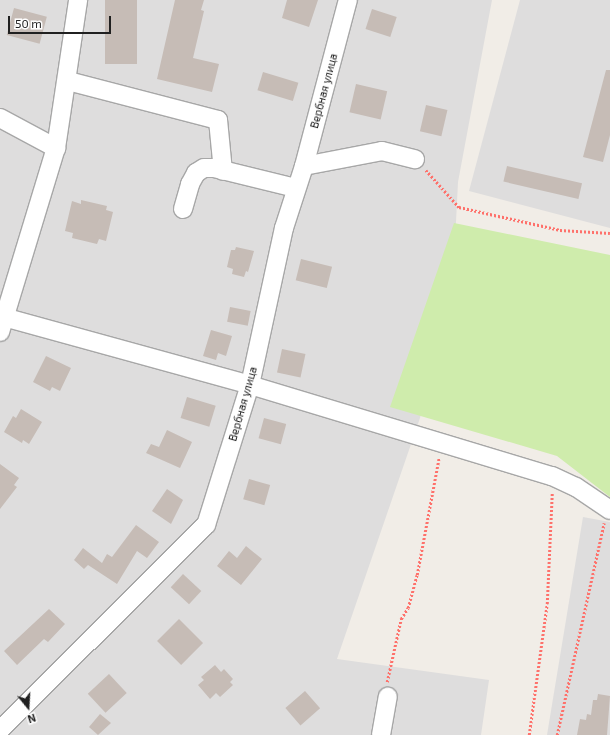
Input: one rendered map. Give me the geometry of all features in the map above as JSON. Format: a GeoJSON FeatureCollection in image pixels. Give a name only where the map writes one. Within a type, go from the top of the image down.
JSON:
{"type":"FeatureCollection","features":[{"type":"Feature","properties":{"kind":"street"},"geometry":{"type":"LineString","coordinates":[[78,0],[68,81],[56,148],[1,321],[250,386],[552,476],[576,487],[608,510]]}},
{"type":"Feature","properties":{"kind":"street","name":"Вербная улица"},"geometry":{"type":"LineString","coordinates":[[0,730],[206,526],[250,386],[284,228],[304,166],[348,0]]}},
{"type":"Feature","properties":{"kind":"street"},"geometry":{"type":"LineString","coordinates":[[68,81],[218,120],[223,171]]}},
{"type":"Feature","properties":{"kind":"street"},"geometry":{"type":"LineString","coordinates":[[0,118],[56,148]]}},
{"type":"Feature","properties":{"kind":"street"},"geometry":{"type":"LineString","coordinates":[[304,166],[382,151],[415,158]]}},
{"type":"Feature","properties":{"kind":"street"},"geometry":{"type":"LineString","coordinates":[[183,209],[196,173],[204,168],[296,188]]}},
{"type":"Feature","properties":{"kind":"street"},"geometry":{"type":"LineString","coordinates":[[381,735],[388,696]]}},
{"type":"Feature","properties":{"kind":"path"},"geometry":{"type":"LineString","coordinates":[[415,158],[459,207],[560,230],[610,234]]}},
{"type":"Feature","properties":{"kind":"path"},"geometry":{"type":"LineString","coordinates":[[388,696],[387,676],[401,619],[408,608],[417,576],[442,444]]}},
{"type":"Feature","properties":{"kind":"path"},"geometry":{"type":"LineString","coordinates":[[529,735],[547,604],[552,476]]}},
{"type":"Feature","properties":{"kind":"path"},"geometry":{"type":"LineString","coordinates":[[557,735],[608,510]]}},
{"type":"Feature","properties":{"kind":"shaded area"},"geometry":{"type":"Polygon","coordinates":[[[0,0],[492,0],[458,182],[453,282],[420,418],[337,659],[489,680],[481,735],[0,735],[0,0]]]}},
{"type":"Feature","properties":{"kind":"shaded area"},"geometry":{"type":"Polygon","coordinates":[[[520,0],[610,0],[610,228],[469,191],[520,0]]]}},
{"type":"Feature","properties":{"kind":"shaded area"},"geometry":{"type":"Polygon","coordinates":[[[583,517],[610,522],[610,735],[547,735],[583,517]]]}},
{"type":"Feature","properties":{"kind":"green space"},"geometry":{"type":"Polygon","coordinates":[[[454,223],[610,255],[610,497],[557,456],[390,407],[454,223]]]}},
{"type":"Feature","properties":{"kind":"building"},"geometry":{"type":"Polygon","coordinates":[[[105,0],[137,0],[137,64],[105,64],[105,0]]]}},
{"type":"Feature","properties":{"kind":"building"},"geometry":{"type":"Polygon","coordinates":[[[175,0],[204,0],[201,10],[204,11],[193,58],[219,64],[212,92],[157,79],[175,0]]]}},
{"type":"Feature","properties":{"kind":"building"},"geometry":{"type":"Polygon","coordinates":[[[287,0],[318,0],[309,27],[282,18],[287,0]]]}},
{"type":"Feature","properties":{"kind":"building"},"geometry":{"type":"Polygon","coordinates":[[[14,8],[47,17],[40,44],[7,35],[14,8]]]}},
{"type":"Feature","properties":{"kind":"building"},"geometry":{"type":"Polygon","coordinates":[[[372,9],[397,17],[390,37],[366,29],[372,9]]]}},
{"type":"Feature","properties":{"kind":"building"},"geometry":{"type":"Polygon","coordinates":[[[606,70],[610,70],[610,135],[603,162],[583,157],[606,70]]]}},
{"type":"Feature","properties":{"kind":"building"},"geometry":{"type":"Polygon","coordinates":[[[263,72],[298,83],[293,101],[257,90],[263,72]]]}},
{"type":"Feature","properties":{"kind":"building"},"geometry":{"type":"Polygon","coordinates":[[[356,84],[387,91],[381,119],[349,112],[356,84]]]}},
{"type":"Feature","properties":{"kind":"building"},"geometry":{"type":"Polygon","coordinates":[[[426,105],[447,110],[441,136],[420,131],[426,105]]]}},
{"type":"Feature","properties":{"kind":"building"},"geometry":{"type":"Polygon","coordinates":[[[507,166],[582,183],[578,199],[503,182],[507,166]]]}},
{"type":"Feature","properties":{"kind":"building"},"geometry":{"type":"Polygon","coordinates":[[[81,200],[107,206],[106,210],[113,212],[106,241],[99,239],[97,244],[72,238],[73,233],[65,231],[72,201],[81,204],[81,200]]]}},
{"type":"Feature","properties":{"kind":"building"},"geometry":{"type":"Polygon","coordinates":[[[236,247],[254,251],[248,272],[246,271],[244,277],[232,274],[233,269],[227,267],[231,250],[235,250],[236,247]]]}},
{"type":"Feature","properties":{"kind":"building"},"geometry":{"type":"Polygon","coordinates":[[[301,259],[332,267],[327,288],[296,280],[301,259]]]}},
{"type":"Feature","properties":{"kind":"building"},"geometry":{"type":"Polygon","coordinates":[[[230,307],[251,311],[248,326],[227,322],[230,307]]]}},
{"type":"Feature","properties":{"kind":"building"},"geometry":{"type":"Polygon","coordinates":[[[211,330],[232,336],[226,356],[218,353],[216,360],[203,356],[211,330]]]}},
{"type":"Feature","properties":{"kind":"building"},"geometry":{"type":"Polygon","coordinates":[[[282,349],[305,354],[300,377],[277,372],[282,349]]]}},
{"type":"Feature","properties":{"kind":"building"},"geometry":{"type":"Polygon","coordinates":[[[46,356],[71,368],[60,391],[52,387],[50,391],[33,382],[46,356]]]}},
{"type":"Feature","properties":{"kind":"building"},"geometry":{"type":"Polygon","coordinates":[[[187,397],[216,406],[209,427],[181,418],[187,397]]]}},
{"type":"Feature","properties":{"kind":"building"},"geometry":{"type":"Polygon","coordinates":[[[21,409],[42,422],[29,444],[23,440],[22,443],[4,432],[13,416],[16,418],[21,409]]]}},
{"type":"Feature","properties":{"kind":"building"},"geometry":{"type":"Polygon","coordinates":[[[264,418],[286,424],[281,444],[259,438],[264,418]]]}},
{"type":"Feature","properties":{"kind":"building"},"geometry":{"type":"Polygon","coordinates":[[[167,430],[192,442],[180,468],[146,453],[151,444],[159,447],[167,430]]]}},
{"type":"Feature","properties":{"kind":"building"},"geometry":{"type":"Polygon","coordinates":[[[0,464],[19,478],[14,485],[17,487],[0,509],[0,464]]]}},
{"type":"Feature","properties":{"kind":"building"},"geometry":{"type":"Polygon","coordinates":[[[249,479],[270,485],[264,505],[243,499],[249,479]]]}},
{"type":"Feature","properties":{"kind":"building"},"geometry":{"type":"Polygon","coordinates":[[[167,489],[183,500],[171,524],[152,511],[167,489]]]}},
{"type":"Feature","properties":{"kind":"building"},"geometry":{"type":"Polygon","coordinates":[[[136,525],[159,542],[147,558],[137,551],[117,584],[88,565],[84,569],[74,560],[83,548],[102,563],[107,554],[112,557],[136,525]]]}},
{"type":"Feature","properties":{"kind":"building"},"geometry":{"type":"Polygon","coordinates":[[[246,546],[262,559],[241,585],[217,566],[229,551],[237,558],[246,546]]]}},
{"type":"Feature","properties":{"kind":"building"},"geometry":{"type":"Polygon","coordinates":[[[183,574],[201,591],[189,604],[171,587],[183,574]]]}},
{"type":"Feature","properties":{"kind":"building"},"geometry":{"type":"Polygon","coordinates":[[[49,609],[65,624],[48,642],[44,639],[17,665],[4,651],[49,609]]]}},
{"type":"Feature","properties":{"kind":"building"},"geometry":{"type":"Polygon","coordinates":[[[179,619],[203,643],[181,665],[157,641],[179,619]]]}},
{"type":"Feature","properties":{"kind":"building"},"geometry":{"type":"Polygon","coordinates":[[[215,665],[221,672],[224,669],[233,679],[230,682],[233,685],[220,697],[216,693],[210,699],[198,685],[204,680],[201,677],[215,665]]]}},
{"type":"Feature","properties":{"kind":"building"},"geometry":{"type":"Polygon","coordinates":[[[109,674],[127,693],[106,713],[88,694],[109,674]]]}},
{"type":"Feature","properties":{"kind":"building"},"geometry":{"type":"Polygon","coordinates":[[[305,691],[320,708],[300,725],[285,708],[305,691]]]}},
{"type":"Feature","properties":{"kind":"building"},"geometry":{"type":"Polygon","coordinates":[[[598,694],[610,696],[607,735],[577,735],[580,719],[586,720],[587,714],[591,715],[593,700],[597,700],[598,694]]]}},
{"type":"Feature","properties":{"kind":"building"},"geometry":{"type":"Polygon","coordinates":[[[100,714],[111,723],[98,735],[89,727],[100,714]]]}}]}
